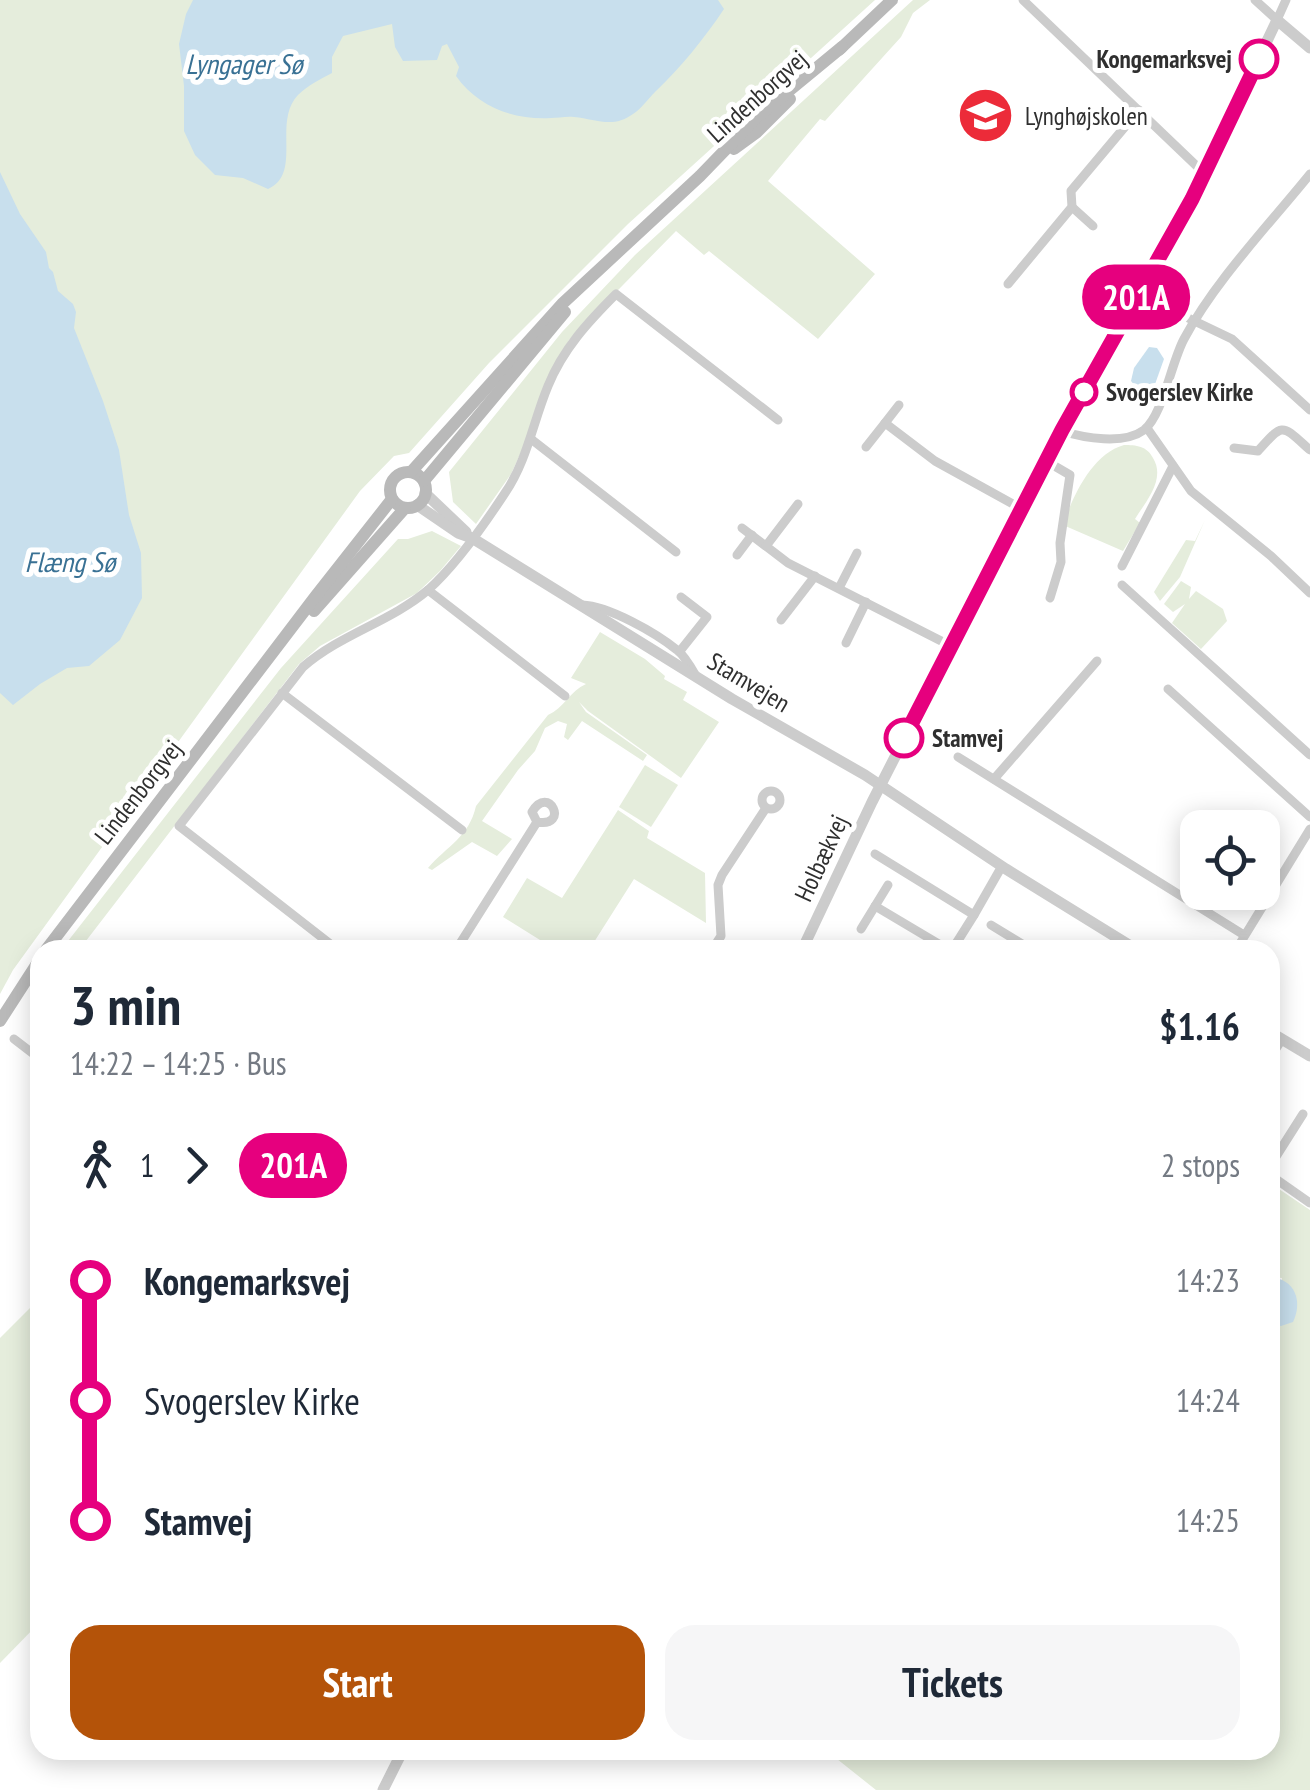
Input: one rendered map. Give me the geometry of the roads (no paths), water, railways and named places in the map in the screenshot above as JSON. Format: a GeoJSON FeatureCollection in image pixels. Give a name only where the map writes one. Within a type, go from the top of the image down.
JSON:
{"type":"FeatureCollection","features":[{"type":"Feature","properties":{"kind":"main road","name":"Lindenborgvej"},"geometry":{"type":"LineString","coordinates":[[54,940],[392,499],[389,490],[394,477],[412,472],[562,304],[615,253],[700,176],[756,132],[892,0]]}},
{"type":"Feature","properties":{"kind":"main road","name":"Lindenborgvej"},"geometry":{"type":"LineString","coordinates":[[267,662],[418,497],[615,253]]}},
{"type":"Feature","properties":{"kind":"main road"},"geometry":{"type":"LineString","coordinates":[[392,499],[418,497],[412,472]]}},
{"type":"Feature","properties":{"kind":"main road"},"geometry":{"type":"LineString","coordinates":[[0,1021],[30,974]]}},
{"type":"Feature","properties":{"kind":"street"},"geometry":{"type":"LineString","coordinates":[[1022,0],[1205,174]]}},
{"type":"Feature","properties":{"kind":"street"},"geometry":{"type":"LineString","coordinates":[[1254,0],[1310,48]]}},
{"type":"Feature","properties":{"kind":"street"},"geometry":{"type":"LineString","coordinates":[[1277,20],[1286,0]]}},
{"type":"Feature","properties":{"kind":"street","name":"Holbækvej"},"geometry":{"type":"LineString","coordinates":[[807,940],[1062,430],[1205,174],[1277,20]]}},
{"type":"Feature","properties":{"kind":"street"},"geometry":{"type":"LineString","coordinates":[[1008,284],[1072,208],[1071,190],[1139,110]]}},
{"type":"Feature","properties":{"kind":"street"},"geometry":{"type":"LineString","coordinates":[[1062,430],[1095,438],[1126,437],[1147,428],[1155,417],[1178,349],[1194,320],[1310,174]]}},
{"type":"Feature","properties":{"kind":"street"},"geometry":{"type":"LineString","coordinates":[[1072,208],[1093,226]]}},
{"type":"Feature","properties":{"kind":"street"},"geometry":{"type":"LineString","coordinates":[[325,940],[180,826],[304,666],[323,650],[428,590],[472,538],[517,473],[546,389],[579,332],[616,294],[778,420]]}},
{"type":"Feature","properties":{"kind":"street"},"geometry":{"type":"LineString","coordinates":[[1138,294],[1232,338],[1310,410]]}},
{"type":"Feature","properties":{"kind":"street"},"geometry":{"type":"LineString","coordinates":[[866,447],[898,405]]}},
{"type":"Feature","properties":{"kind":"street"},"geometry":{"type":"LineString","coordinates":[[885,423],[935,461],[1022,509]]}},
{"type":"Feature","properties":{"kind":"street"},"geometry":{"type":"LineString","coordinates":[[1147,428],[1192,491],[1309,589]]}},
{"type":"Feature","properties":{"kind":"street"},"geometry":{"type":"LineString","coordinates":[[1234,448],[1258,452],[1282,428],[1310,450]]}},
{"type":"Feature","properties":{"kind":"street"},"geometry":{"type":"LineString","coordinates":[[531,439],[676,552]]}},
{"type":"Feature","properties":{"kind":"street"},"geometry":{"type":"LineString","coordinates":[[1046,461],[1070,475],[1060,562],[1050,598]]}},
{"type":"Feature","properties":{"kind":"street"},"geometry":{"type":"LineString","coordinates":[[1122,566],[1172,466]]}},
{"type":"Feature","properties":{"kind":"street","name":"Stamvejen"},"geometry":{"type":"LineString","coordinates":[[418,497],[458,533],[881,785],[1122,940]]}},
{"type":"Feature","properties":{"kind":"street"},"geometry":{"type":"LineString","coordinates":[[766,546],[798,504]]}},
{"type":"Feature","properties":{"kind":"street"},"geometry":{"type":"LineString","coordinates":[[742,528],[788,563],[951,646]]}},
{"type":"Feature","properties":{"kind":"street"},"geometry":{"type":"LineString","coordinates":[[738,554],[752,535]]}},
{"type":"Feature","properties":{"kind":"street"},"geometry":{"type":"LineString","coordinates":[[839,588],[858,553]]}},
{"type":"Feature","properties":{"kind":"street"},"geometry":{"type":"LineString","coordinates":[[781,620],[815,576]]}},
{"type":"Feature","properties":{"kind":"street"},"geometry":{"type":"LineString","coordinates":[[1122,585],[1310,755]]}},
{"type":"Feature","properties":{"kind":"street"},"geometry":{"type":"LineString","coordinates":[[428,590],[565,696]]}},
{"type":"Feature","properties":{"kind":"street"},"geometry":{"type":"LineString","coordinates":[[680,651],[707,617],[681,596]]}},
{"type":"Feature","properties":{"kind":"street"},"geometry":{"type":"LineString","coordinates":[[846,643],[866,602]]}},
{"type":"Feature","properties":{"kind":"street"},"geometry":{"type":"LineString","coordinates":[[580,605],[617,614],[680,651],[698,678]]}},
{"type":"Feature","properties":{"kind":"street"},"geometry":{"type":"LineString","coordinates":[[994,779],[1097,661]]}},
{"type":"Feature","properties":{"kind":"street"},"geometry":{"type":"LineString","coordinates":[[1168,689],[1310,816]]}},
{"type":"Feature","properties":{"kind":"street"},"geometry":{"type":"LineString","coordinates":[[282,693],[462,830]]}},
{"type":"Feature","properties":{"kind":"street"},"geometry":{"type":"LineString","coordinates":[[958,757],[1244,935]]}},
{"type":"Feature","properties":{"kind":"street"},"geometry":{"type":"LineString","coordinates":[[718,940],[718,885],[766,808]]}},
{"type":"Feature","properties":{"kind":"street"},"geometry":{"type":"LineString","coordinates":[[462,940],[538,822]]}},
{"type":"Feature","properties":{"kind":"street"},"geometry":{"type":"LineString","coordinates":[[1241,940],[1310,829]]}},
{"type":"Feature","properties":{"kind":"street"},"geometry":{"type":"LineString","coordinates":[[875,854],[974,915]]}},
{"type":"Feature","properties":{"kind":"street"},"geometry":{"type":"LineString","coordinates":[[958,940],[1002,866]]}},
{"type":"Feature","properties":{"kind":"street"},"geometry":{"type":"LineString","coordinates":[[861,929],[888,885]]}},
{"type":"Feature","properties":{"kind":"street"},"geometry":{"type":"LineString","coordinates":[[875,906],[934,940]]}},
{"type":"Feature","properties":{"kind":"street"},"geometry":{"type":"LineString","coordinates":[[991,925],[1016,940]]}},
{"type":"Feature","properties":{"kind":"street"},"geometry":{"type":"LineString","coordinates":[[14,1039],[30,1051]]}},
{"type":"Feature","properties":{"kind":"street"},"geometry":{"type":"LineString","coordinates":[[1280,1042],[1282,1039],[1310,1056]]}},
{"type":"Feature","properties":{"kind":"street"},"geometry":{"type":"LineString","coordinates":[[1280,1150],[1303,1114]]}},
{"type":"Feature","properties":{"kind":"street"},"geometry":{"type":"LineString","coordinates":[[1280,1181],[1310,1203]]}},
{"type":"Feature","properties":{"kind":"street"},"geometry":{"type":"LineString","coordinates":[[383,1790],[398,1760]]}},
{"type":"Feature","properties":{"kind":"water","name":"Lyngager Sø"},"geometry":{"type":"Polygon","coordinates":[[[193,0],[718,0],[724,9],[692,52],[642,107],[626,119],[611,122],[523,117],[498,109],[475,96],[456,76],[459,67],[447,44],[442,46],[437,60],[403,61],[395,47],[392,24],[343,36],[332,57],[332,73],[302,91],[291,106],[284,171],[268,189],[243,178],[215,175],[195,155],[184,131],[179,44],[193,0]]]}},
{"type":"Feature","properties":{"kind":"water","name":"Flæng Sø"},"geometry":{"type":"Polygon","coordinates":[[[0,172],[20,214],[46,252],[58,291],[76,312],[74,328],[119,450],[129,515],[141,553],[142,598],[120,640],[89,666],[67,668],[13,705],[0,693],[0,172]]]}},
{"type":"Feature","properties":{"kind":"water"},"geometry":{"type":"Polygon","coordinates":[[[1149,347],[1157,348],[1164,359],[1154,387],[1144,391],[1131,381],[1134,368],[1149,347]]]}},
{"type":"Feature","properties":{"kind":"water"},"geometry":{"type":"Polygon","coordinates":[[[1280,1279],[1291,1287],[1297,1299],[1293,1322],[1281,1326],[1280,1279]]]}},
{"type":"Feature","properties":{"kind":"place","name":"Kongemarksvej"},"geometry":{"type":"Point","coordinates":[1259,59]}},
{"type":"Feature","properties":{"kind":"place","name":"Lynghøjskolen"},"geometry":{"type":"Point","coordinates":[986,116]}},
{"type":"Feature","properties":{"kind":"place","name":"Svogerslev Kirke"},"geometry":{"type":"Point","coordinates":[1084,392]}},
{"type":"Feature","properties":{"kind":"place","name":"Stamvej"},"geometry":{"type":"Point","coordinates":[904,738]}}]}
